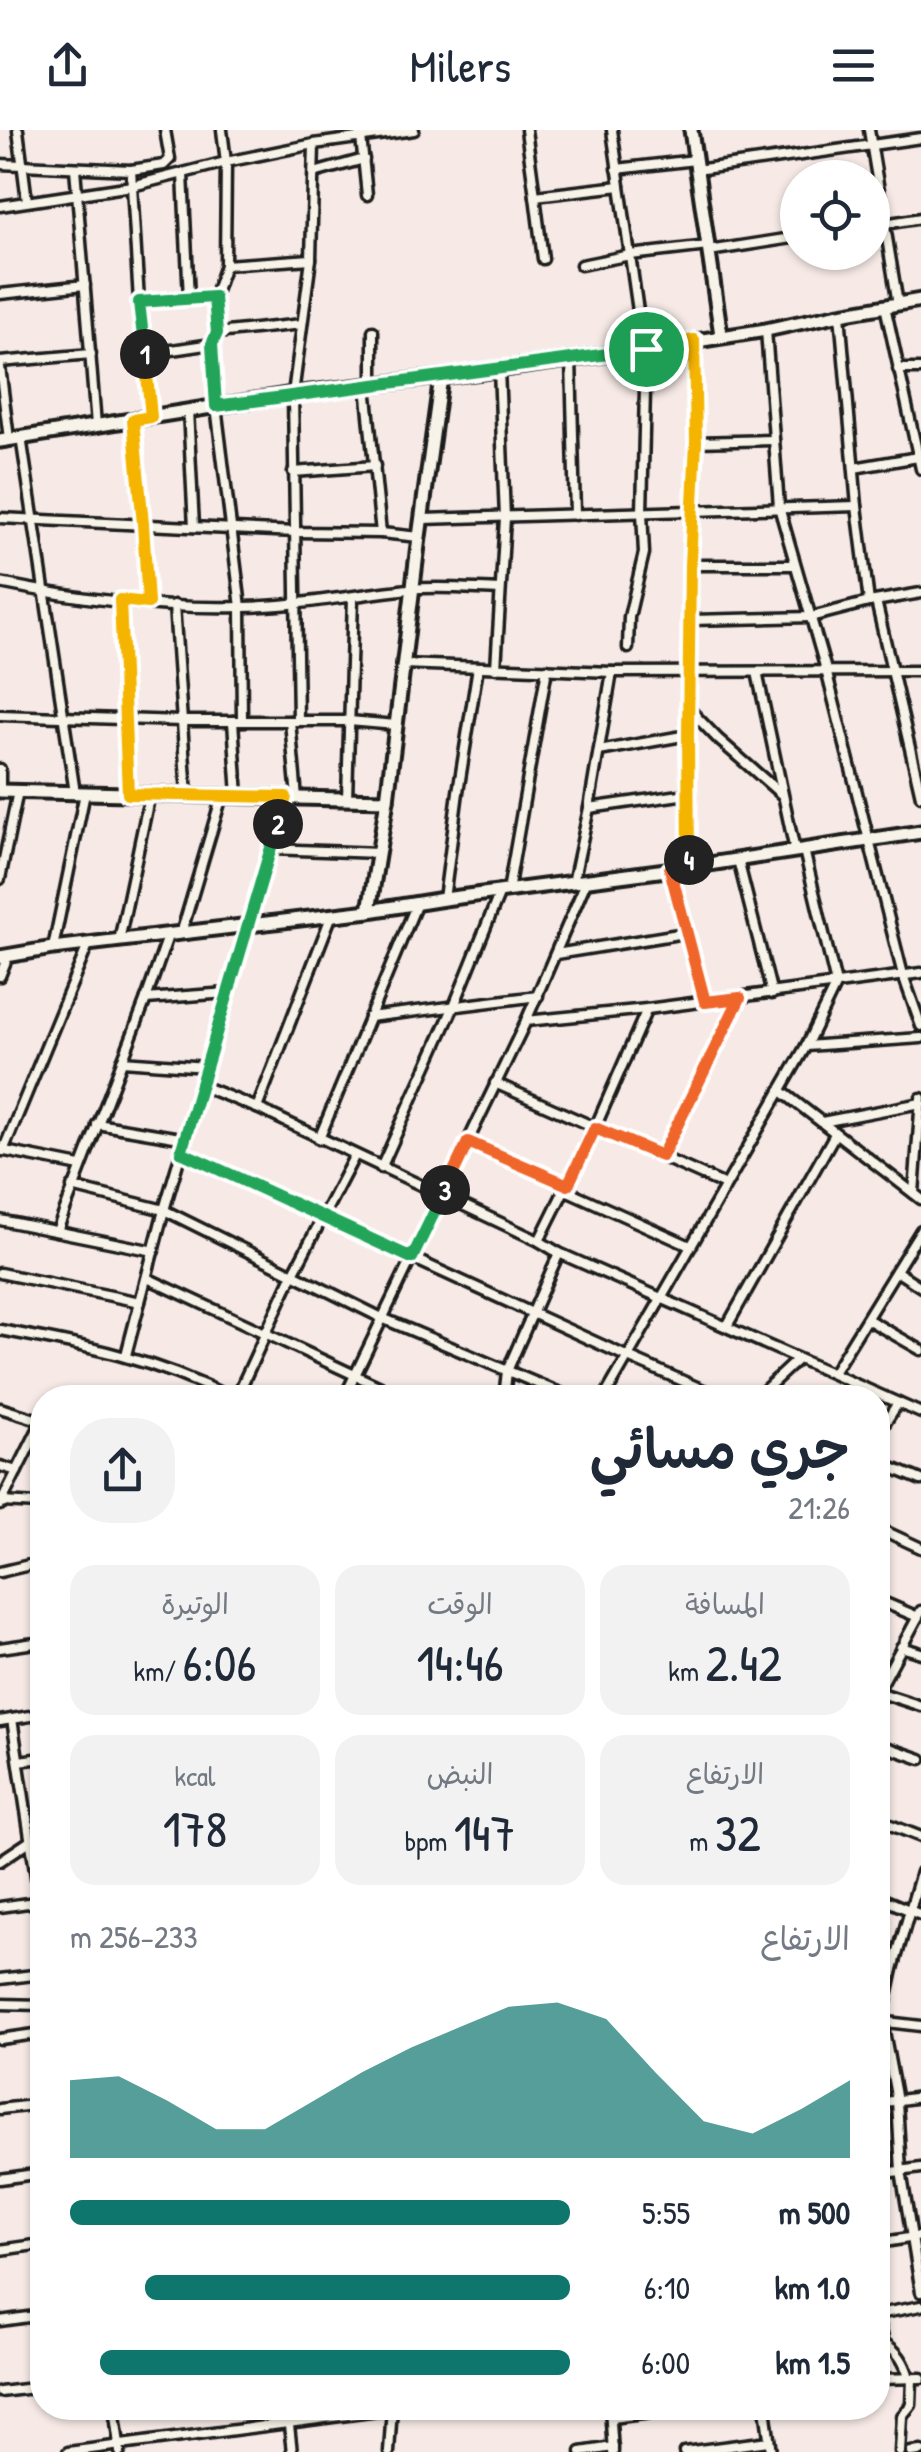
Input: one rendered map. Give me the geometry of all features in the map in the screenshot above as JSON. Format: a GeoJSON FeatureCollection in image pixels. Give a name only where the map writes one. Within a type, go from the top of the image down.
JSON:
{"type":"FeatureCollection","features":[{"type":"Feature","properties":{"kind":"street"},"geometry":{"type":"LineString","coordinates":[[18,130],[27,201]]}},
{"type":"Feature","properties":{"kind":"street"},"geometry":{"type":"LineString","coordinates":[[0,164],[131,170],[168,163],[166,130]]}},
{"type":"Feature","properties":{"kind":"street"},"geometry":{"type":"LineString","coordinates":[[222,130],[226,162],[225,265],[214,297],[217,333],[212,344],[229,528],[241,607],[238,796]]}},
{"type":"Feature","properties":{"kind":"street"},"geometry":{"type":"LineString","coordinates":[[0,206],[132,186],[354,135],[414,130]]}},
{"type":"Feature","properties":{"kind":"street"},"geometry":{"type":"LineString","coordinates":[[526,130],[543,260]]}},
{"type":"Feature","properties":{"kind":"street"},"geometry":{"type":"LineString","coordinates":[[612,130],[646,349],[644,553],[628,617],[628,648]]}},
{"type":"Feature","properties":{"kind":"street"},"geometry":{"type":"LineString","coordinates":[[691,130],[721,335]]}},
{"type":"Feature","properties":{"kind":"street"},"geometry":{"type":"LineString","coordinates":[[869,130],[874,160]]}},
{"type":"Feature","properties":{"kind":"street"},"geometry":{"type":"LineString","coordinates":[[354,135],[364,159],[367,195]]}},
{"type":"Feature","properties":{"kind":"street"},"geometry":{"type":"LineString","coordinates":[[617,170],[696,165],[921,138]]}},
{"type":"Feature","properties":{"kind":"street"},"geometry":{"type":"LineString","coordinates":[[126,1355],[247,927],[270,850],[292,798],[296,604],[294,394],[311,259],[314,144]]}},
{"type":"Feature","properties":{"kind":"street"},"geometry":{"type":"LineString","coordinates":[[314,173],[364,159]]}},
{"type":"Feature","properties":{"kind":"street"},"geometry":{"type":"LineString","coordinates":[[76,168],[96,425]]}},
{"type":"Feature","properties":{"kind":"street"},"geometry":{"type":"LineString","coordinates":[[131,170],[151,417]]}},
{"type":"Feature","properties":{"kind":"street"},"geometry":{"type":"LineString","coordinates":[[184,174],[189,298]]}},
{"type":"Feature","properties":{"kind":"street"},"geometry":{"type":"LineString","coordinates":[[535,196],[620,186]]}},
{"type":"Feature","properties":{"kind":"street"},"geometry":{"type":"LineString","coordinates":[[890,223],[921,218]]}},
{"type":"Feature","properties":{"kind":"street"},"geometry":{"type":"LineString","coordinates":[[581,265],[630,255],[780,240]]}},
{"type":"Feature","properties":{"kind":"street"},"geometry":{"type":"LineString","coordinates":[[225,265],[311,259]]}},
{"type":"Feature","properties":{"kind":"street"},"geometry":{"type":"LineString","coordinates":[[888,270],[898,369],[916,420],[921,469]]}},
{"type":"Feature","properties":{"kind":"street"},"geometry":{"type":"LineString","coordinates":[[0,294],[85,285]]}},
{"type":"Feature","properties":{"kind":"street"},"geometry":{"type":"LineString","coordinates":[[139,302],[214,297]]}},
{"type":"Feature","properties":{"kind":"street"},"geometry":{"type":"LineString","coordinates":[[10,439],[294,394],[646,349],[921,300]]}},
{"type":"Feature","properties":{"kind":"street"},"geometry":{"type":"LineString","coordinates":[[840,314],[857,506],[872,601],[893,671],[921,796]]}},
{"type":"Feature","properties":{"kind":"street"},"geometry":{"type":"LineString","coordinates":[[217,333],[302,324]]}},
{"type":"Feature","properties":{"kind":"street"},"geometry":{"type":"LineString","coordinates":[[766,330],[780,507],[826,670],[903,975],[921,1026]]}},
{"type":"Feature","properties":{"kind":"street"},"geometry":{"type":"LineString","coordinates":[[373,331],[369,385],[381,533]]}},
{"type":"Feature","properties":{"kind":"street"},"geometry":{"type":"LineString","coordinates":[[689,867],[694,340]]}},
{"type":"Feature","properties":{"kind":"street"},"geometry":{"type":"LineString","coordinates":[[145,354],[212,344]]}},
{"type":"Feature","properties":{"kind":"street"},"geometry":{"type":"LineString","coordinates":[[53,948],[80,793],[32,520],[10,439],[0,364],[90,354]]}},
{"type":"Feature","properties":{"kind":"street"},"geometry":{"type":"LineString","coordinates":[[571,358],[575,515]]}},
{"type":"Feature","properties":{"kind":"street"},"geometry":{"type":"LineString","coordinates":[[898,369],[921,369]]}},
{"type":"Feature","properties":{"kind":"street"},"geometry":{"type":"LineString","coordinates":[[496,668],[505,518],[499,370]]}},
{"type":"Feature","properties":{"kind":"street"},"geometry":{"type":"LineString","coordinates":[[369,912],[388,800],[441,377]]}},
{"type":"Feature","properties":{"kind":"street"},"geometry":{"type":"LineString","coordinates":[[188,410],[194,527]]}},
{"type":"Feature","properties":{"kind":"street"},"geometry":{"type":"LineString","coordinates":[[133,420],[148,603]]}},
{"type":"Feature","properties":{"kind":"street"},"geometry":{"type":"LineString","coordinates":[[696,442],[774,440]]}},
{"type":"Feature","properties":{"kind":"street"},"geometry":{"type":"LineString","coordinates":[[854,468],[918,457]]}},
{"type":"Feature","properties":{"kind":"street"},"geometry":{"type":"LineString","coordinates":[[294,472],[376,466]]}},
{"type":"Feature","properties":{"kind":"street"},"geometry":{"type":"LineString","coordinates":[[423,519],[857,506]]}},
{"type":"Feature","properties":{"kind":"street"},"geometry":{"type":"LineString","coordinates":[[0,518],[419,537]]}},
{"type":"Feature","properties":{"kind":"street"},"geometry":{"type":"LineString","coordinates":[[690,565],[795,565]]}},
{"type":"Feature","properties":{"kind":"street"},"geometry":{"type":"LineString","coordinates":[[0,582],[44,592],[148,603],[241,607],[296,604],[413,588],[500,590]]}},
{"type":"Feature","properties":{"kind":"street"},"geometry":{"type":"LineString","coordinates":[[691,620],[811,617],[921,593]]}},
{"type":"Feature","properties":{"kind":"street"},"geometry":{"type":"LineString","coordinates":[[347,799],[354,597]]}},
{"type":"Feature","properties":{"kind":"street"},"geometry":{"type":"LineString","coordinates":[[120,600],[128,794]]}},
{"type":"Feature","properties":{"kind":"street"},"geometry":{"type":"LineString","coordinates":[[174,605],[187,795]]}},
{"type":"Feature","properties":{"kind":"street"},"geometry":{"type":"LineString","coordinates":[[403,664],[612,672],[921,671]]}},
{"type":"Feature","properties":{"kind":"street"},"geometry":{"type":"LineString","coordinates":[[444,898],[478,667]]}},
{"type":"Feature","properties":{"kind":"street"},"geometry":{"type":"LineString","coordinates":[[382,1168],[504,892],[548,670]]}},
{"type":"Feature","properties":{"kind":"street"},"geometry":{"type":"LineString","coordinates":[[350,1385],[556,954],[579,882],[612,672]]}},
{"type":"Feature","properties":{"kind":"street"},"geometry":{"type":"LineString","coordinates":[[612,1385],[806,1046],[836,984],[782,794],[756,672]]}},
{"type":"Feature","properties":{"kind":"street"},"geometry":{"type":"LineString","coordinates":[[689,709],[782,794]]}},
{"type":"Feature","properties":{"kind":"street"},"geometry":{"type":"LineString","coordinates":[[0,715],[396,725]]}},
{"type":"Feature","properties":{"kind":"street"},"geometry":{"type":"LineString","coordinates":[[599,752],[688,736]]}},
{"type":"Feature","properties":{"kind":"street"},"geometry":{"type":"LineString","coordinates":[[0,769],[0,791],[388,800]]}},
{"type":"Feature","properties":{"kind":"street"},"geometry":{"type":"LineString","coordinates":[[0,879],[18,792]]}},
{"type":"Feature","properties":{"kind":"street"},"geometry":{"type":"LineString","coordinates":[[118,941],[150,794]]}},
{"type":"Feature","properties":{"kind":"street"},"geometry":{"type":"LineString","coordinates":[[589,808],[687,794]]}},
{"type":"Feature","properties":{"kind":"street"},"geometry":{"type":"LineString","coordinates":[[57,1230],[174,935],[222,796]]}},
{"type":"Feature","properties":{"kind":"street"},"geometry":{"type":"LineString","coordinates":[[0,976],[4,956],[53,948],[369,912],[444,898],[921,832]]}},
{"type":"Feature","properties":{"kind":"street"},"geometry":{"type":"LineString","coordinates":[[270,850],[379,853]]}},
{"type":"Feature","properties":{"kind":"street"},"geometry":{"type":"LineString","coordinates":[[738,860],[772,994]]}},
{"type":"Feature","properties":{"kind":"street"},"geometry":{"type":"LineString","coordinates":[[670,869],[705,1002]]}},
{"type":"Feature","properties":{"kind":"street"},"geometry":{"type":"LineString","coordinates":[[319,1139],[418,903]]}},
{"type":"Feature","properties":{"kind":"street"},"geometry":{"type":"LineString","coordinates":[[256,1108],[331,916]]}},
{"type":"Feature","properties":{"kind":"street"},"geometry":{"type":"LineString","coordinates":[[556,954],[685,934]]}},
{"type":"Feature","properties":{"kind":"street"},"geometry":{"type":"LineString","coordinates":[[80,1166],[2,1151],[88,945]]}},
{"type":"Feature","properties":{"kind":"street"},"geometry":{"type":"LineString","coordinates":[[526,1022],[921,973]]}},
{"type":"Feature","properties":{"kind":"street"},"geometry":{"type":"LineString","coordinates":[[146,999],[228,993]]}},
{"type":"Feature","properties":{"kind":"street"},"geometry":{"type":"LineString","coordinates":[[369,1017],[538,996]]}},
{"type":"Feature","properties":{"kind":"street"},"geometry":{"type":"LineString","coordinates":[[662,1156],[740,998]]}},
{"type":"Feature","properties":{"kind":"street"},"geometry":{"type":"LineString","coordinates":[[540,1241],[647,1009]]}},
{"type":"Feature","properties":{"kind":"street"},"geometry":{"type":"LineString","coordinates":[[806,1046],[921,1038]]}},
{"type":"Feature","properties":{"kind":"street"},"geometry":{"type":"LineString","coordinates":[[122,1062],[208,1067]]}},
{"type":"Feature","properties":{"kind":"street"},"geometry":{"type":"LineString","coordinates":[[496,1083],[725,1185]]}},
{"type":"Feature","properties":{"kind":"street"},"geometry":{"type":"LineString","coordinates":[[202,1086],[858,1385]]}},
{"type":"Feature","properties":{"kind":"street"},"geometry":{"type":"LineString","coordinates":[[780,1090],[918,1196]]}},
{"type":"Feature","properties":{"kind":"street"},"geometry":{"type":"LineString","coordinates":[[822,1122],[921,1101],[918,1196]]}},
{"type":"Feature","properties":{"kind":"street"},"geometry":{"type":"LineString","coordinates":[[97,1124],[186,1139]]}},
{"type":"Feature","properties":{"kind":"street"},"geometry":{"type":"LineString","coordinates":[[727,1326],[835,1134]]}},
{"type":"Feature","properties":{"kind":"street"},"geometry":{"type":"LineString","coordinates":[[468,1142],[690,1246]]}},
{"type":"Feature","properties":{"kind":"street"},"geometry":{"type":"LineString","coordinates":[[181,1152],[691,1385]]}},
{"type":"Feature","properties":{"kind":"street"},"geometry":{"type":"LineString","coordinates":[[241,1385],[355,1155]]}},
{"type":"Feature","properties":{"kind":"street"},"geometry":{"type":"LineString","coordinates":[[72,1187],[164,1210],[382,1318],[541,1385]]}},
{"type":"Feature","properties":{"kind":"street"},"geometry":{"type":"LineString","coordinates":[[0,1220],[154,1251]]}},
{"type":"Feature","properties":{"kind":"street"},"geometry":{"type":"LineString","coordinates":[[833,1374],[921,1230]]}},
{"type":"Feature","properties":{"kind":"street"},"geometry":{"type":"LineString","coordinates":[[505,1385],[507,1371],[559,1252]]}},
{"type":"Feature","properties":{"kind":"street"},"geometry":{"type":"LineString","coordinates":[[896,1271],[921,1286]]}},
{"type":"Feature","properties":{"kind":"street"},"geometry":{"type":"LineString","coordinates":[[0,1273],[140,1302]]}},
{"type":"Feature","properties":{"kind":"street"},"geometry":{"type":"LineString","coordinates":[[146,1278],[378,1385]]}},
{"type":"Feature","properties":{"kind":"street"},"geometry":{"type":"LineString","coordinates":[[867,1318],[921,1350]]}},
{"type":"Feature","properties":{"kind":"street"},"geometry":{"type":"LineString","coordinates":[[0,1330],[126,1355],[203,1385]]}},
{"type":"Feature","properties":{"kind":"street"},"geometry":{"type":"LineString","coordinates":[[770,1385],[798,1359]]}},
{"type":"Feature","properties":{"kind":"street"},"geometry":{"type":"LineString","coordinates":[[890,1399],[921,1413]]}},
{"type":"Feature","properties":{"kind":"street"},"geometry":{"type":"LineString","coordinates":[[890,1415],[898,1403]]}},
{"type":"Feature","properties":{"kind":"street"},"geometry":{"type":"LineString","coordinates":[[0,1408],[30,1417]]}},
{"type":"Feature","properties":{"kind":"street"},"geometry":{"type":"LineString","coordinates":[[30,1446],[1,1504],[30,1503]]}},
{"type":"Feature","properties":{"kind":"street"},"geometry":{"type":"LineString","coordinates":[[0,1466],[18,1472]]}},
{"type":"Feature","properties":{"kind":"street"},"geometry":{"type":"LineString","coordinates":[[890,1467],[921,1480]]}},
{"type":"Feature","properties":{"kind":"street"},"geometry":{"type":"LineString","coordinates":[[890,1534],[921,1548]]}},
{"type":"Feature","properties":{"kind":"street"},"geometry":{"type":"LineString","coordinates":[[0,1572],[30,1565]]}},
{"type":"Feature","properties":{"kind":"street"},"geometry":{"type":"LineString","coordinates":[[890,1604],[919,1614],[890,1661]]}},
{"type":"Feature","properties":{"kind":"street"},"geometry":{"type":"LineString","coordinates":[[0,1648],[30,1644]]}},
{"type":"Feature","properties":{"kind":"street"},"geometry":{"type":"LineString","coordinates":[[901,1647],[921,1653]]}},
{"type":"Feature","properties":{"kind":"street"},"geometry":{"type":"LineString","coordinates":[[890,1696],[921,1706]]}},
{"type":"Feature","properties":{"kind":"street"},"geometry":{"type":"LineString","coordinates":[[0,1721],[30,1716]]}},
{"type":"Feature","properties":{"kind":"street"},"geometry":{"type":"LineString","coordinates":[[12,1719],[30,1841]]}},
{"type":"Feature","properties":{"kind":"street"},"geometry":{"type":"LineString","coordinates":[[890,1748],[921,1759]]}},
{"type":"Feature","properties":{"kind":"street"},"geometry":{"type":"LineString","coordinates":[[19,1761],[30,1760]]}},
{"type":"Feature","properties":{"kind":"street"},"geometry":{"type":"LineString","coordinates":[[890,1825],[921,1837]]}},
{"type":"Feature","properties":{"kind":"street"},"geometry":{"type":"LineString","coordinates":[[0,1862],[29,1836]]}},
{"type":"Feature","properties":{"kind":"street"},"geometry":{"type":"LineString","coordinates":[[890,1981],[921,1872]]}},
{"type":"Feature","properties":{"kind":"street"},"geometry":{"type":"LineString","coordinates":[[0,1896],[5,1906],[30,1903]]}},
{"type":"Feature","properties":{"kind":"street"},"geometry":{"type":"LineString","coordinates":[[890,1903],[921,1915]]}},
{"type":"Feature","properties":{"kind":"street"},"geometry":{"type":"LineString","coordinates":[[0,1979],[30,1975]]}},
{"type":"Feature","properties":{"kind":"street"},"geometry":{"type":"LineString","coordinates":[[0,2004],[30,2005]]}},
{"type":"Feature","properties":{"kind":"street"},"geometry":{"type":"LineString","coordinates":[[890,2022],[921,2026]]}},
{"type":"Feature","properties":{"kind":"street"},"geometry":{"type":"LineString","coordinates":[[0,2039],[30,2035]]}},
{"type":"Feature","properties":{"kind":"street"},"geometry":{"type":"LineString","coordinates":[[890,2068],[897,2101],[901,2171],[917,2237],[921,2292]]}},
{"type":"Feature","properties":{"kind":"street"},"geometry":{"type":"LineString","coordinates":[[890,2102],[921,2097]]}},
{"type":"Feature","properties":{"kind":"street"},"geometry":{"type":"LineString","coordinates":[[0,2109],[30,2105]]}},
{"type":"Feature","properties":{"kind":"street"},"geometry":{"type":"LineString","coordinates":[[890,2172],[921,2168]]}},
{"type":"Feature","properties":{"kind":"street"},"geometry":{"type":"LineString","coordinates":[[0,2179],[30,2175]]}},
{"type":"Feature","properties":{"kind":"street"},"geometry":{"type":"LineString","coordinates":[[890,2241],[917,2237]]}},
{"type":"Feature","properties":{"kind":"street"},"geometry":{"type":"LineString","coordinates":[[0,2250],[30,2246]]}},
{"type":"Feature","properties":{"kind":"street"},"geometry":{"type":"LineString","coordinates":[[890,2312],[921,2306]]}},
{"type":"Feature","properties":{"kind":"street"},"geometry":{"type":"LineString","coordinates":[[0,2321],[30,2317]]}},
{"type":"Feature","properties":{"kind":"street"},"geometry":{"type":"LineString","coordinates":[[890,2346],[914,2378],[911,2405],[902,2416],[900,2452]]}},
{"type":"Feature","properties":{"kind":"street"},"geometry":{"type":"LineString","coordinates":[[0,2392],[30,2388]]}},
{"type":"Feature","properties":{"kind":"street"},"geometry":{"type":"LineString","coordinates":[[115,2420],[119,2449]]}},
{"type":"Feature","properties":{"kind":"street"},"geometry":{"type":"LineString","coordinates":[[288,2420],[292,2452]]}},
{"type":"Feature","properties":{"kind":"street"},"geometry":{"type":"LineString","coordinates":[[68,2452],[119,2449],[309,2420]]}},
{"type":"Feature","properties":{"kind":"street"},"geometry":{"type":"LineString","coordinates":[[389,2452],[393,2420]]}},
{"type":"Feature","properties":{"kind":"street"},"geometry":{"type":"LineString","coordinates":[[580,2452],[613,2449],[611,2420]]}},
{"type":"Feature","properties":{"kind":"street"},"geometry":{"type":"LineString","coordinates":[[766,2420],[771,2452]]}},
{"type":"Feature","properties":{"kind":"street"},"geometry":{"type":"LineString","coordinates":[[684,2452],[769,2441]]}},
{"type":"Feature","properties":{"kind":"street"},"geometry":{"type":"LineString","coordinates":[[911,2452],[921,2451]]}},
{"type":"Feature","properties":{"kind":"route"},"geometry":{"type":"LineString","coordinates":[[214,297],[216,406],[646,349],[694,340],[689,867],[670,869],[705,1002],[740,998],[662,1156],[595,1128],[568,1185],[468,1142],[412,1258],[181,1152],[286,797],[128,794],[120,600],[148,603],[133,420],[151,417],[139,302],[214,297]]}}]}
